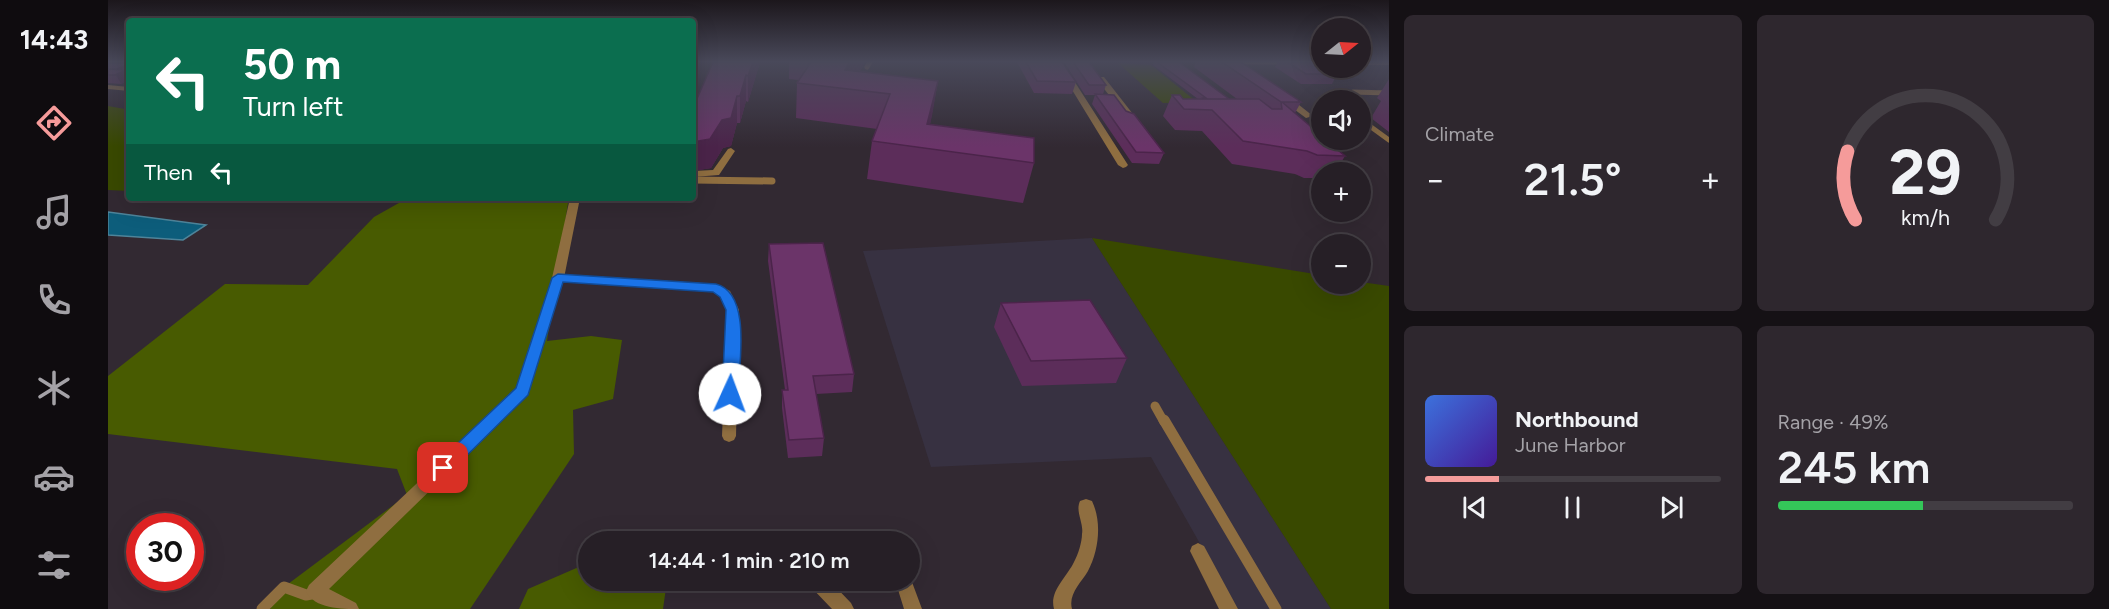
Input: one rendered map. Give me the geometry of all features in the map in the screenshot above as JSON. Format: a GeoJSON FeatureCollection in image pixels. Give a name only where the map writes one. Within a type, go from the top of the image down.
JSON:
{"type":"FeatureCollection","features":[{"type":"Feature","properties":{"kind":"street"},"geometry":{"type":"LineString","coordinates":[[1075,90],[1123,165]]}},
{"type":"Feature","properties":{"kind":"street"},"geometry":{"type":"LineString","coordinates":[[1110,90],[1133,120]]}},
{"type":"Feature","properties":{"kind":"street"},"geometry":{"type":"LineString","coordinates":[[1280,96],[1309,116]]}},
{"type":"Feature","properties":{"kind":"street"},"geometry":{"type":"LineString","coordinates":[[1080,99],[1090,100]]}},
{"type":"Feature","properties":{"kind":"street"},"geometry":{"type":"LineString","coordinates":[[1109,100],[1119,101]]}},
{"type":"Feature","properties":{"kind":"street"},"geometry":{"type":"LineString","coordinates":[[696,174],[716,173],[731,150]]}},
{"type":"Feature","properties":{"kind":"street"},"geometry":{"type":"LineString","coordinates":[[350,609],[315,591],[523,391],[558,278],[574,201]]}},
{"type":"Feature","properties":{"kind":"street"},"geometry":{"type":"LineString","coordinates":[[558,278],[716,288],[726,294],[733,310],[729,436]]}},
{"type":"Feature","properties":{"kind":"street"},"geometry":{"type":"LineString","coordinates":[[1063,609],[1061,602],[1068,585],[1082,565],[1091,533],[1086,506]]}},
{"type":"Feature","properties":{"kind":"street"},"geometry":{"type":"LineString","coordinates":[[1198,551],[1229,609]]}},
{"type":"Feature","properties":{"kind":"street"},"geometry":{"type":"LineString","coordinates":[[827,591],[845,609]]}},
{"type":"Feature","properties":{"kind":"street"},"geometry":{"type":"LineString","coordinates":[[907,591],[913,609]]}},
{"type":"Feature","properties":{"kind":"lane"},"geometry":{"type":"LineString","coordinates":[[1371,92],[1389,93]]}},
{"type":"Feature","properties":{"kind":"lane"},"geometry":{"type":"LineString","coordinates":[[1371,127],[1389,140]]}},
{"type":"Feature","properties":{"kind":"lane"},"geometry":{"type":"LineString","coordinates":[[696,180],[772,181]]}},
{"type":"Feature","properties":{"kind":"lane"},"geometry":{"type":"LineString","coordinates":[[1155,406],[1276,609]]}},
{"type":"Feature","properties":{"kind":"lane"},"geometry":{"type":"LineString","coordinates":[[262,609],[284,587],[306,595],[319,592]]}},
{"type":"Feature","properties":{"kind":"shaded area"},"geometry":{"type":"Polygon","coordinates":[[[1092,238],[1331,609],[1237,609],[1151,457],[931,467],[863,251],[1092,238]]]}},
{"type":"Feature","properties":{"kind":"green space"},"geometry":{"type":"Polygon","coordinates":[[[1149,90],[1183,90],[1197,102],[1163,103],[1149,90]]]}},
{"type":"Feature","properties":{"kind":"green space"},"geometry":{"type":"Polygon","coordinates":[[[108,106],[126,108],[126,191],[108,190],[108,106]]]}},
{"type":"Feature","properties":{"kind":"green space"},"geometry":{"type":"Polygon","coordinates":[[[402,201],[568,203],[547,341],[591,336],[622,340],[613,399],[573,410],[574,454],[470,609],[270,609],[284,587],[407,495],[397,469],[108,434],[108,376],[225,284],[308,285],[374,217],[402,201]]]}},
{"type":"Feature","properties":{"kind":"green space"},"geometry":{"type":"Polygon","coordinates":[[[1092,238],[1311,273],[1311,294],[1371,294],[1371,283],[1389,286],[1389,609],[1331,609],[1092,238]]]}},
{"type":"Feature","properties":{"kind":"green space"},"geometry":{"type":"Polygon","coordinates":[[[578,567],[578,591],[666,591],[663,609],[519,609],[528,589],[578,567]]]}},
{"type":"Feature","properties":{"kind":"water"},"geometry":{"type":"Polygon","coordinates":[[[108,212],[206,225],[183,240],[108,235],[108,212]]]}},
{"type":"Feature","properties":{"kind":"building"},"geometry":{"type":"Polygon","coordinates":[[[701,90],[742,90],[740,96],[737,96],[731,118],[722,120],[710,139],[696,141],[696,101],[701,90]]]}},
{"type":"Feature","properties":{"kind":"building"},"geometry":{"type":"Polygon","coordinates":[[[860,90],[936,90],[927,124],[1034,138],[1034,163],[872,141],[890,94],[860,90]]]}},
{"type":"Feature","properties":{"kind":"building"},"geometry":{"type":"Polygon","coordinates":[[[1196,90],[1217,90],[1229,99],[1203,98],[1206,98],[1196,90]]]}},
{"type":"Feature","properties":{"kind":"building"},"geometry":{"type":"Polygon","coordinates":[[[1264,90],[1284,90],[1301,102],[1282,102],[1311,127],[1311,150],[1338,150],[1345,156],[1317,155],[1307,151],[1243,141],[1212,110],[1184,109],[1172,95],[1180,95],[1183,99],[1259,99],[1272,109],[1282,109],[1281,102],[1264,90]]]}},
{"type":"Feature","properties":{"kind":"building"},"geometry":{"type":"Polygon","coordinates":[[[1095,94],[1114,95],[1126,111],[1134,114],[1164,153],[1136,152],[1095,94]]]}},
{"type":"Feature","properties":{"kind":"building"},"geometry":{"type":"Polygon","coordinates":[[[823,243],[854,374],[813,376],[824,438],[789,440],[782,390],[788,390],[769,244],[823,243]]]}},
{"type":"Feature","properties":{"kind":"building"},"geometry":{"type":"Polygon","coordinates":[[[1090,300],[1127,358],[1031,361],[1001,303],[1090,300]]]}},
{"type":"Feature","properties":{"kind":"route"},"geometry":{"type":"LineString","coordinates":[[443,468],[523,391],[558,278],[716,288],[726,294],[733,310],[730,394]]}}]}
